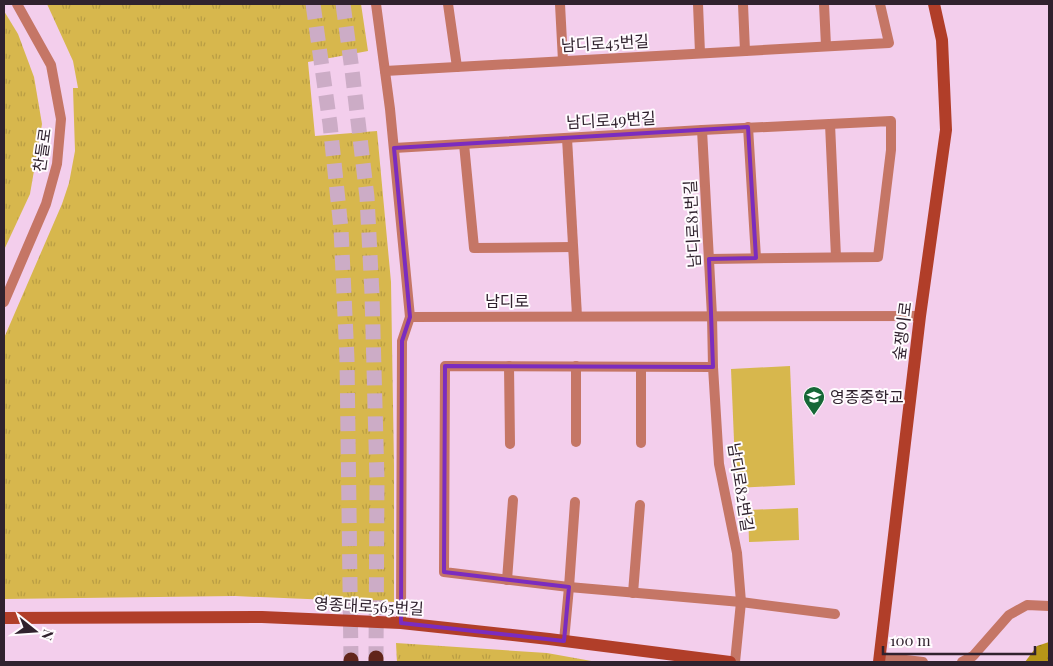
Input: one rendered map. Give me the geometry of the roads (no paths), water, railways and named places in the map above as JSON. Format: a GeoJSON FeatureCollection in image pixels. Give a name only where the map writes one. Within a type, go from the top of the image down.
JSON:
{"type":"FeatureCollection","features":[{"type":"Feature","properties":{"kind":"street","name":"찬들로"},"geometry":{"type":"LineString","coordinates":[[4,302],[46,204],[57,164],[61,119],[51,65],[17,4]]}},
{"type":"Feature","properties":{"kind":"street"},"geometry":{"type":"LineString","coordinates":[[376,4],[394,148],[410,316],[402,341],[401,623]]}},
{"type":"Feature","properties":{"kind":"street"},"geometry":{"type":"LineString","coordinates":[[448,4],[457,67]]}},
{"type":"Feature","properties":{"kind":"street"},"geometry":{"type":"LineString","coordinates":[[560,4],[563,61]]}},
{"type":"Feature","properties":{"kind":"street"},"geometry":{"type":"LineString","coordinates":[[698,4],[700,53]]}},
{"type":"Feature","properties":{"kind":"street"},"geometry":{"type":"LineString","coordinates":[[743,4],[745,51]]}},
{"type":"Feature","properties":{"kind":"street"},"geometry":{"type":"LineString","coordinates":[[824,4],[826,46]]}},
{"type":"Feature","properties":{"kind":"street","name":"남디로45번길"},"geometry":{"type":"LineString","coordinates":[[385,71],[889,43],[880,4]]}},
{"type":"Feature","properties":{"kind":"street","name":"숲쟁이로"},"geometry":{"type":"LineString","coordinates":[[879,660],[920,316],[946,130],[942,40],[934,4]]}},
{"type":"Feature","properties":{"kind":"street","name":"남디로49번길"},"geometry":{"type":"LineString","coordinates":[[394,148],[748,127],[891,121],[891,150],[878,257],[836,257]]}},
{"type":"Feature","properties":{"kind":"street"},"geometry":{"type":"LineString","coordinates":[[709,259],[836,257],[830,124]]}},
{"type":"Feature","properties":{"kind":"street"},"geometry":{"type":"LineString","coordinates":[[748,127],[756,258]]}},
{"type":"Feature","properties":{"kind":"street","name":"남디로81번길"},"geometry":{"type":"LineString","coordinates":[[702,130],[712,316]]}},
{"type":"Feature","properties":{"kind":"street"},"geometry":{"type":"LineString","coordinates":[[567,138],[576,316]]}},
{"type":"Feature","properties":{"kind":"street"},"geometry":{"type":"LineString","coordinates":[[464,144],[474,248],[573,247]]}},
{"type":"Feature","properties":{"kind":"street","name":"남디로"},"geometry":{"type":"LineString","coordinates":[[410,316],[920,316]]}},
{"type":"Feature","properties":{"kind":"street","name":"남디로82번길"},"geometry":{"type":"LineString","coordinates":[[712,316],[719,464],[737,553],[741,602],[735,662]]}},
{"type":"Feature","properties":{"kind":"street"},"geometry":{"type":"LineString","coordinates":[[714,367],[445,366],[444,572],[570,587],[741,602],[835,614]]}},
{"type":"Feature","properties":{"kind":"street"},"geometry":{"type":"LineString","coordinates":[[509,366],[510,444]]}},
{"type":"Feature","properties":{"kind":"street"},"geometry":{"type":"LineString","coordinates":[[576,366],[576,442]]}},
{"type":"Feature","properties":{"kind":"street"},"geometry":{"type":"LineString","coordinates":[[640,367],[640,443]]}},
{"type":"Feature","properties":{"kind":"street"},"geometry":{"type":"LineString","coordinates":[[507,580],[513,500]]}},
{"type":"Feature","properties":{"kind":"street"},"geometry":{"type":"LineString","coordinates":[[564,641],[570,587],[575,502]]}},
{"type":"Feature","properties":{"kind":"street"},"geometry":{"type":"LineString","coordinates":[[633,593],[640,505]]}},
{"type":"Feature","properties":{"kind":"street"},"geometry":{"type":"LineString","coordinates":[[962,662],[973,656],[1009,615],[1027,605],[1049,606]]}},
{"type":"Feature","properties":{"kind":"street","name":"영종대로565번길"},"geometry":{"type":"LineString","coordinates":[[4,618],[262,617],[401,623],[730,662]]}},
{"type":"Feature","properties":{"kind":"street"},"geometry":{"type":"LineString","coordinates":[[879,660],[923,662]]}},
{"type":"Feature","properties":{"kind":"tunnel"},"geometry":{"type":"LineString","coordinates":[[313,4],[330,124],[341,229],[347,359],[351,660]]}},
{"type":"Feature","properties":{"kind":"tunnel"},"geometry":{"type":"LineString","coordinates":[[343,4],[367,197],[372,294],[377,480],[376,658]]}},
{"type":"Feature","properties":{"kind":"place","name":"영종중학교"},"geometry":{"type":"Point","coordinates":[814,416]}}]}
